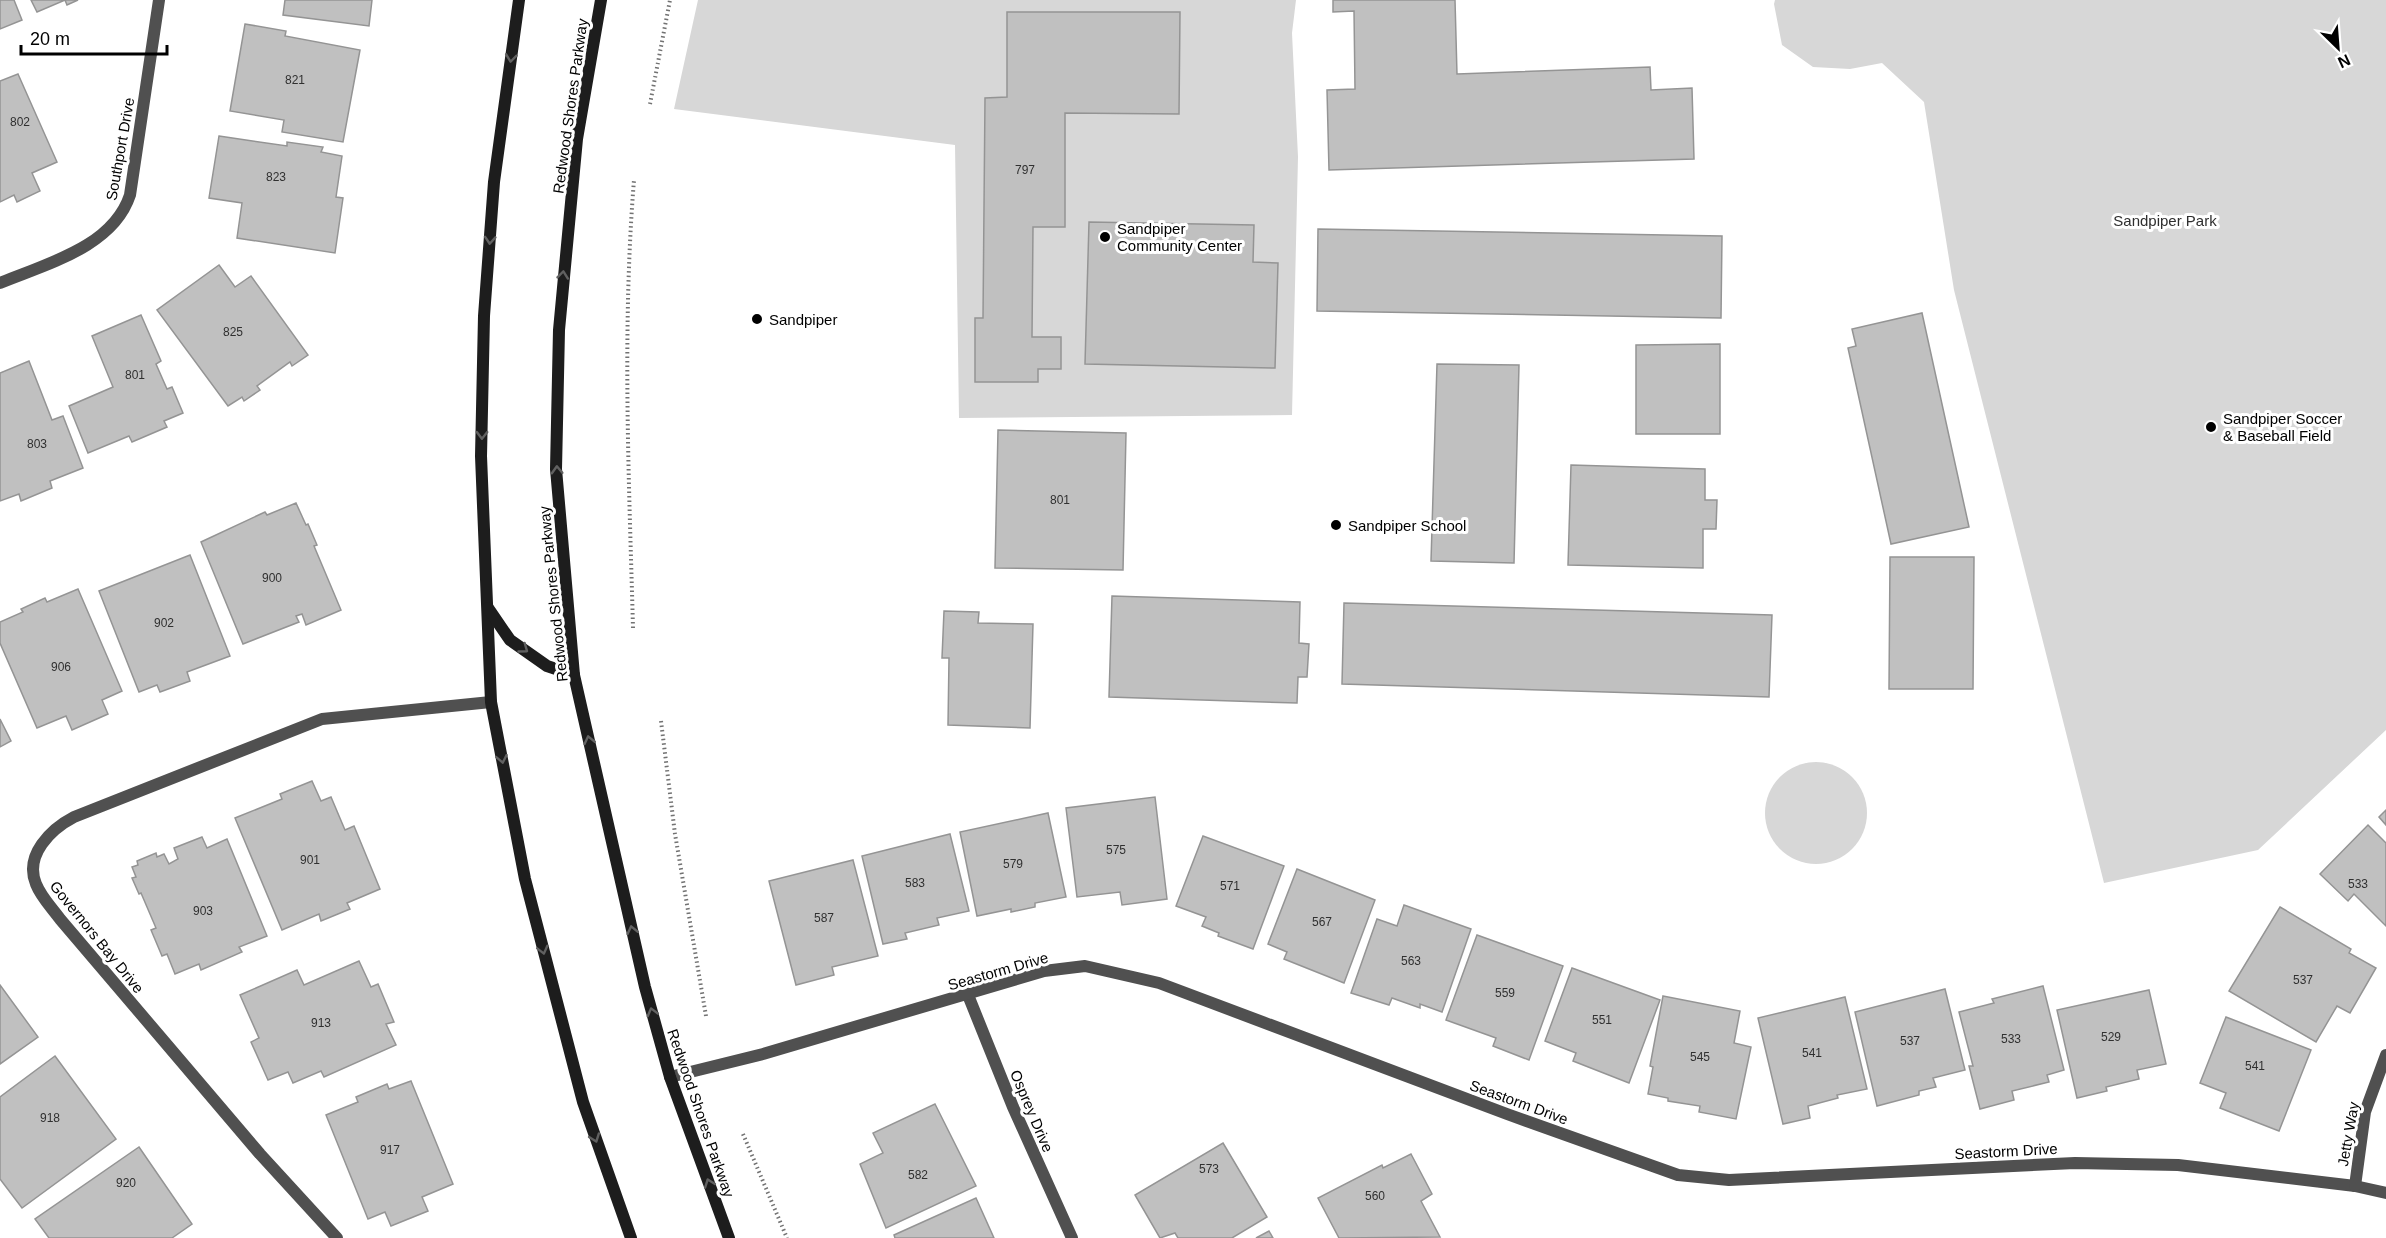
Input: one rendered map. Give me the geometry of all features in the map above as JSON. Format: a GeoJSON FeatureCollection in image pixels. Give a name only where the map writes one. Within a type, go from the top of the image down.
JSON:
{"type":"FeatureCollection","features":[{"type":"Feature","properties":{"kind":"main road"},"geometry":{"type":"LineString","coordinates":[[519,0],[494,182],[484,316],[481,456],[491,702],[525,879],[583,1102],[631,1238]]}},
{"type":"Feature","properties":{"kind":"main road","name":"Redwood Shores Parkway"},"geometry":{"type":"LineString","coordinates":[[601,0],[577,139],[559,330],[556,469],[574,675],[645,987],[670,1077],[729,1238]]}},
{"type":"Feature","properties":{"kind":"main road"},"geometry":{"type":"LineString","coordinates":[[487,606],[510,640],[547,666],[574,675]]}},
{"type":"Feature","properties":{"kind":"street","name":"Southport Drive"},"geometry":{"type":"LineString","coordinates":[[0,283],[91,243],[108,231],[126,207],[130,195],[159,0]]}},
{"type":"Feature","properties":{"kind":"street","name":"Governors Bay Drive"},"geometry":{"type":"LineString","coordinates":[[337,1238],[260,1154],[60,919],[35,882],[33,875],[36,856],[46,837],[74,816],[322,719],[491,702]]}},
{"type":"Feature","properties":{"kind":"street","name":"Seastorm Drive"},"geometry":{"type":"LineString","coordinates":[[670,1077],[720,1066],[1044,971],[1085,966],[1159,983],[1507,1114],[1678,1175],[1729,1180],[2075,1163],[2178,1165],[2355,1186],[2386,1193]]}},
{"type":"Feature","properties":{"kind":"street","name":"Osprey Drive"},"geometry":{"type":"LineString","coordinates":[[968,994],[1013,1107],[1072,1238]]}},
{"type":"Feature","properties":{"kind":"street","name":"Jetty Way"},"geometry":{"type":"LineString","coordinates":[[2355,1186],[2365,1112],[2386,1055]]}},
{"type":"Feature","properties":{"kind":"path"},"geometry":{"type":"LineString","coordinates":[[650,104],[670,0]]}},
{"type":"Feature","properties":{"kind":"path"},"geometry":{"type":"LineString","coordinates":[[633,627],[629,479],[629,247],[634,180]]}},
{"type":"Feature","properties":{"kind":"path"},"geometry":{"type":"LineString","coordinates":[[661,721],[675,834],[706,1016]]}},
{"type":"Feature","properties":{"kind":"path"},"geometry":{"type":"LineString","coordinates":[[743,1134],[787,1238]]}},
{"type":"Feature","properties":{"kind":"green space"},"geometry":{"type":"Polygon","coordinates":[[[698,0],[1296,0],[1292,33],[1298,157],[1292,415],[959,418],[955,145],[674,109],[698,0]]]}},
{"type":"Feature","properties":{"kind":"green space","name":"Sandpiper Park"},"geometry":{"type":"Polygon","coordinates":[[[1775,0],[2386,0],[2386,730],[2258,850],[2104,883],[1954,290],[1924,102],[1882,63],[1850,69],[1813,67],[1782,45],[1775,0]]]}},
{"type":"Feature","properties":{"kind":"green space"},"geometry":{"type":"Polygon","coordinates":[[[1816,762],[1835,766],[1852,777],[1863,794],[1867,813],[1863,832],[1852,849],[1835,860],[1816,864],[1797,860],[1780,849],[1769,832],[1765,813],[1769,794],[1780,777],[1797,766],[1816,762]]]}},
{"type":"Feature","properties":{"kind":"building"},"geometry":{"type":"Polygon","coordinates":[[[0,0],[14,0],[22,20],[0,29],[0,0]]]}},
{"type":"Feature","properties":{"kind":"building"},"geometry":{"type":"Polygon","coordinates":[[[31,0],[65,0],[37,12],[31,0]]]}},
{"type":"Feature","properties":{"kind":"building"},"geometry":{"type":"Polygon","coordinates":[[[65,0],[78,0],[67,5],[65,0]]]}},
{"type":"Feature","properties":{"kind":"building"},"geometry":{"type":"Polygon","coordinates":[[[285,0],[372,0],[369,26],[283,15],[285,0]]]}},
{"type":"Feature","properties":{"kind":"building"},"geometry":{"type":"Polygon","coordinates":[[[1333,0],[1455,0],[1457,74],[1650,67],[1651,90],[1692,88],[1694,159],[1329,170],[1327,90],[1355,89],[1354,11],[1333,12],[1333,0]]]}},
{"type":"Feature","properties":{"kind":"building"},"geometry":{"type":"Polygon","coordinates":[[[1007,12],[1180,12],[1179,114],[1065,113],[1065,227],[1033,227],[1032,337],[1061,337],[1061,369],[1038,369],[1038,382],[975,382],[975,318],[983,318],[985,98],[1007,97],[1007,12]]]}},
{"type":"Feature","properties":{"kind":"building"},"geometry":{"type":"Polygon","coordinates":[[[245,24],[286,31],[285,36],[360,50],[343,142],[282,132],[284,120],[230,111],[245,24]]]}},
{"type":"Feature","properties":{"kind":"building"},"geometry":{"type":"Polygon","coordinates":[[[18,74],[57,162],[32,173],[40,191],[17,202],[14,195],[0,202],[0,81],[18,74]]]}},
{"type":"Feature","properties":{"kind":"building"},"geometry":{"type":"Polygon","coordinates":[[[219,136],[287,146],[287,142],[323,147],[321,152],[342,156],[336,197],[343,198],[335,253],[237,238],[242,203],[209,198],[219,136]]]}},
{"type":"Feature","properties":{"kind":"building"},"geometry":{"type":"Polygon","coordinates":[[[1089,222],[1254,225],[1253,262],[1278,263],[1275,368],[1085,364],[1089,222]]]}},
{"type":"Feature","properties":{"kind":"building"},"geometry":{"type":"Polygon","coordinates":[[[1318,229],[1722,236],[1721,318],[1317,311],[1318,229]]]}},
{"type":"Feature","properties":{"kind":"building"},"geometry":{"type":"Polygon","coordinates":[[[219,265],[235,287],[251,276],[308,355],[292,366],[290,362],[257,386],[260,390],[244,401],[242,397],[228,406],[157,310],[219,265]]]}},
{"type":"Feature","properties":{"kind":"building"},"geometry":{"type":"Polygon","coordinates":[[[1922,313],[1969,527],[1891,544],[1848,348],[1856,346],[1852,329],[1922,313]]]}},
{"type":"Feature","properties":{"kind":"building"},"geometry":{"type":"Polygon","coordinates":[[[141,315],[161,361],[156,364],[167,389],[172,387],[183,413],[164,421],[167,427],[132,442],[129,436],[88,453],[69,406],[113,387],[92,336],[141,315]]]}},
{"type":"Feature","properties":{"kind":"building"},"geometry":{"type":"Polygon","coordinates":[[[1720,344],[1720,434],[1636,434],[1636,345],[1720,344]]]}},
{"type":"Feature","properties":{"kind":"building"},"geometry":{"type":"Polygon","coordinates":[[[29,361],[52,420],[63,416],[83,468],[50,481],[52,488],[21,501],[19,494],[0,501],[0,373],[29,361]]]}},
{"type":"Feature","properties":{"kind":"building"},"geometry":{"type":"Polygon","coordinates":[[[1437,364],[1519,365],[1514,563],[1431,561],[1437,364]]]}},
{"type":"Feature","properties":{"kind":"building"},"geometry":{"type":"Polygon","coordinates":[[[998,430],[1126,433],[1123,570],[995,568],[998,430]]]}},
{"type":"Feature","properties":{"kind":"building"},"geometry":{"type":"Polygon","coordinates":[[[1571,465],[1705,469],[1705,500],[1717,500],[1716,529],[1703,529],[1703,568],[1568,565],[1571,465]]]}},
{"type":"Feature","properties":{"kind":"building"},"geometry":{"type":"Polygon","coordinates":[[[296,503],[317,545],[314,546],[341,610],[306,625],[302,614],[296,616],[299,622],[243,644],[201,542],[265,512],[267,515],[296,503]]]}},
{"type":"Feature","properties":{"kind":"building"},"geometry":{"type":"Polygon","coordinates":[[[190,555],[230,656],[187,672],[190,681],[160,692],[157,685],[139,692],[99,591],[190,555]]]}},
{"type":"Feature","properties":{"kind":"building"},"geometry":{"type":"Polygon","coordinates":[[[1890,557],[1974,557],[1973,689],[1889,689],[1890,557]]]}},
{"type":"Feature","properties":{"kind":"building"},"geometry":{"type":"Polygon","coordinates":[[[78,589],[122,691],[102,700],[108,714],[72,730],[66,716],[37,728],[0,643],[0,622],[23,612],[21,609],[45,598],[47,602],[78,589]]]}},
{"type":"Feature","properties":{"kind":"building"},"geometry":{"type":"Polygon","coordinates":[[[1112,596],[1300,602],[1299,643],[1309,644],[1307,677],[1298,677],[1297,703],[1109,697],[1112,596]]]}},
{"type":"Feature","properties":{"kind":"building"},"geometry":{"type":"Polygon","coordinates":[[[1344,603],[1772,615],[1769,697],[1342,684],[1344,603]]]}},
{"type":"Feature","properties":{"kind":"building"},"geometry":{"type":"Polygon","coordinates":[[[944,611],[979,612],[978,623],[1033,624],[1030,728],[948,725],[949,658],[942,658],[944,611]]]}},
{"type":"Feature","properties":{"kind":"building"},"geometry":{"type":"Polygon","coordinates":[[[0,719],[11,741],[0,747],[0,719]]]}},
{"type":"Feature","properties":{"kind":"building"},"geometry":{"type":"Polygon","coordinates":[[[312,781],[321,801],[331,797],[345,830],[354,826],[380,889],[347,903],[350,909],[321,921],[319,914],[282,930],[235,818],[282,799],[280,794],[312,781]]]}},
{"type":"Feature","properties":{"kind":"building"},"geometry":{"type":"Polygon","coordinates":[[[1155,797],[1167,899],[1122,905],[1120,892],[1077,897],[1066,808],[1155,797]]]}},
{"type":"Feature","properties":{"kind":"building"},"geometry":{"type":"Polygon","coordinates":[[[2386,810],[2386,825],[2379,817],[2386,810]]]}},
{"type":"Feature","properties":{"kind":"building"},"geometry":{"type":"Polygon","coordinates":[[[1048,813],[1066,897],[1035,903],[1035,907],[977,916],[960,832],[1048,813]]]}},
{"type":"Feature","properties":{"kind":"building"},"geometry":{"type":"Polygon","coordinates":[[[2368,825],[2386,843],[2386,926],[2354,894],[2348,901],[2320,874],[2368,825]]]}},
{"type":"Feature","properties":{"kind":"building"},"geometry":{"type":"Polygon","coordinates":[[[950,834],[969,911],[937,918],[939,925],[905,933],[907,939],[883,944],[862,856],[950,834]]]}},
{"type":"Feature","properties":{"kind":"building"},"geometry":{"type":"Polygon","coordinates":[[[1203,836],[1284,866],[1253,949],[1218,936],[1219,933],[1202,926],[1206,917],[1176,906],[1203,836]]]}},
{"type":"Feature","properties":{"kind":"building"},"geometry":{"type":"Polygon","coordinates":[[[202,837],[207,848],[227,839],[267,936],[239,947],[242,952],[201,970],[199,964],[175,974],[167,954],[162,956],[151,930],[156,928],[132,878],[136,877],[132,867],[138,865],[137,861],[156,853],[157,857],[164,854],[169,864],[178,859],[174,848],[202,837]]]}},
{"type":"Feature","properties":{"kind":"building"},"geometry":{"type":"Polygon","coordinates":[[[853,860],[878,956],[832,967],[834,975],[796,985],[769,881],[853,860]]]}},
{"type":"Feature","properties":{"kind":"building"},"geometry":{"type":"Polygon","coordinates":[[[1297,869],[1375,900],[1344,983],[1284,959],[1287,952],[1268,944],[1297,869]]]}},
{"type":"Feature","properties":{"kind":"building"},"geometry":{"type":"Polygon","coordinates":[[[1404,905],[1471,929],[1442,1012],[1420,1004],[1420,1008],[1392,998],[1389,1005],[1351,993],[1377,919],[1397,926],[1404,905]]]}},
{"type":"Feature","properties":{"kind":"building"},"geometry":{"type":"Polygon","coordinates":[[[2280,907],[2351,949],[2349,953],[2376,968],[2350,1013],[2337,1006],[2316,1042],[2229,991],[2280,907]]]}},
{"type":"Feature","properties":{"kind":"building"},"geometry":{"type":"Polygon","coordinates":[[[1477,935],[1563,966],[1529,1060],[1493,1046],[1496,1038],[1446,1020],[1477,935]]]}},
{"type":"Feature","properties":{"kind":"building"},"geometry":{"type":"Polygon","coordinates":[[[359,961],[371,987],[378,984],[394,1022],[386,1024],[396,1045],[324,1077],[321,1071],[293,1083],[288,1072],[268,1080],[251,1042],[259,1038],[240,995],[297,970],[304,985],[359,961]]]}},
{"type":"Feature","properties":{"kind":"building"},"geometry":{"type":"Polygon","coordinates":[[[1572,968],[1660,1000],[1629,1083],[1573,1061],[1576,1053],[1545,1041],[1572,968]]]}},
{"type":"Feature","properties":{"kind":"building"},"geometry":{"type":"Polygon","coordinates":[[[0,985],[38,1037],[0,1064],[0,985]]]}},
{"type":"Feature","properties":{"kind":"building"},"geometry":{"type":"Polygon","coordinates":[[[2043,986],[2064,1070],[2047,1075],[2049,1082],[2012,1091],[2014,1100],[1980,1109],[1969,1066],[1973,1066],[1959,1012],[1994,1003],[1992,999],[2043,986]]]}},
{"type":"Feature","properties":{"kind":"building"},"geometry":{"type":"Polygon","coordinates":[[[1945,989],[1965,1070],[1933,1078],[1936,1087],[1919,1091],[1919,1095],[1877,1106],[1855,1012],[1945,989]]]}},
{"type":"Feature","properties":{"kind":"building"},"geometry":{"type":"Polygon","coordinates":[[[2149,990],[2166,1064],[2137,1070],[2139,1079],[2106,1087],[2107,1091],[2077,1098],[2057,1010],[2149,990]]]}},
{"type":"Feature","properties":{"kind":"building"},"geometry":{"type":"Polygon","coordinates":[[[1663,996],[1740,1011],[1734,1043],[1751,1047],[1736,1119],[1699,1112],[1700,1106],[1668,1101],[1668,1098],[1648,1094],[1653,1067],[1650,1066],[1663,996]]]}},
{"type":"Feature","properties":{"kind":"building"},"geometry":{"type":"Polygon","coordinates":[[[1845,997],[1867,1089],[1837,1095],[1838,1098],[1808,1106],[1810,1118],[1783,1124],[1758,1018],[1845,997]]]}},
{"type":"Feature","properties":{"kind":"building"},"geometry":{"type":"Polygon","coordinates":[[[2226,1017],[2311,1050],[2279,1131],[2220,1108],[2226,1093],[2200,1083],[2226,1017]]]}},
{"type":"Feature","properties":{"kind":"building"},"geometry":{"type":"Polygon","coordinates":[[[55,1056],[116,1139],[22,1208],[0,1179],[0,1097],[55,1056]]]}},
{"type":"Feature","properties":{"kind":"building"},"geometry":{"type":"Polygon","coordinates":[[[411,1081],[453,1184],[422,1197],[428,1211],[391,1226],[385,1212],[368,1219],[326,1115],[358,1102],[356,1097],[387,1084],[389,1089],[411,1081]]]}},
{"type":"Feature","properties":{"kind":"building"},"geometry":{"type":"Polygon","coordinates":[[[935,1104],[976,1186],[886,1228],[860,1164],[883,1153],[873,1133],[935,1104]]]}},
{"type":"Feature","properties":{"kind":"building"},"geometry":{"type":"Polygon","coordinates":[[[1223,1143],[1267,1217],[1232,1238],[1178,1238],[1175,1233],[1160,1238],[1135,1195],[1223,1143]]]}},
{"type":"Feature","properties":{"kind":"building"},"geometry":{"type":"Polygon","coordinates":[[[139,1147],[192,1224],[172,1238],[49,1238],[35,1219],[139,1147]]]}},
{"type":"Feature","properties":{"kind":"building"},"geometry":{"type":"Polygon","coordinates":[[[1411,1154],[1432,1194],[1421,1201],[1440,1237],[1339,1238],[1318,1198],[1382,1165],[1383,1168],[1411,1154]]]}},
{"type":"Feature","properties":{"kind":"building"},"geometry":{"type":"Polygon","coordinates":[[[976,1198],[994,1238],[895,1238],[894,1235],[976,1198]]]}},
{"type":"Feature","properties":{"kind":"building"},"geometry":{"type":"Polygon","coordinates":[[[1269,1231],[1273,1238],[1256,1238],[1269,1231]]]}},
{"type":"Feature","properties":{"kind":"place","name":"Sandpiper Community Center"},"geometry":{"type":"Point","coordinates":[1105,237]}},
{"type":"Feature","properties":{"kind":"place","name":"Sandpiper"},"geometry":{"type":"Point","coordinates":[757,319]}},
{"type":"Feature","properties":{"kind":"place","name":"Sandpiper Soccer & Baseball Field"},"geometry":{"type":"Point","coordinates":[2211,427]}},
{"type":"Feature","properties":{"kind":"place","name":"Sandpiper School"},"geometry":{"type":"Point","coordinates":[1336,525]}}]}
